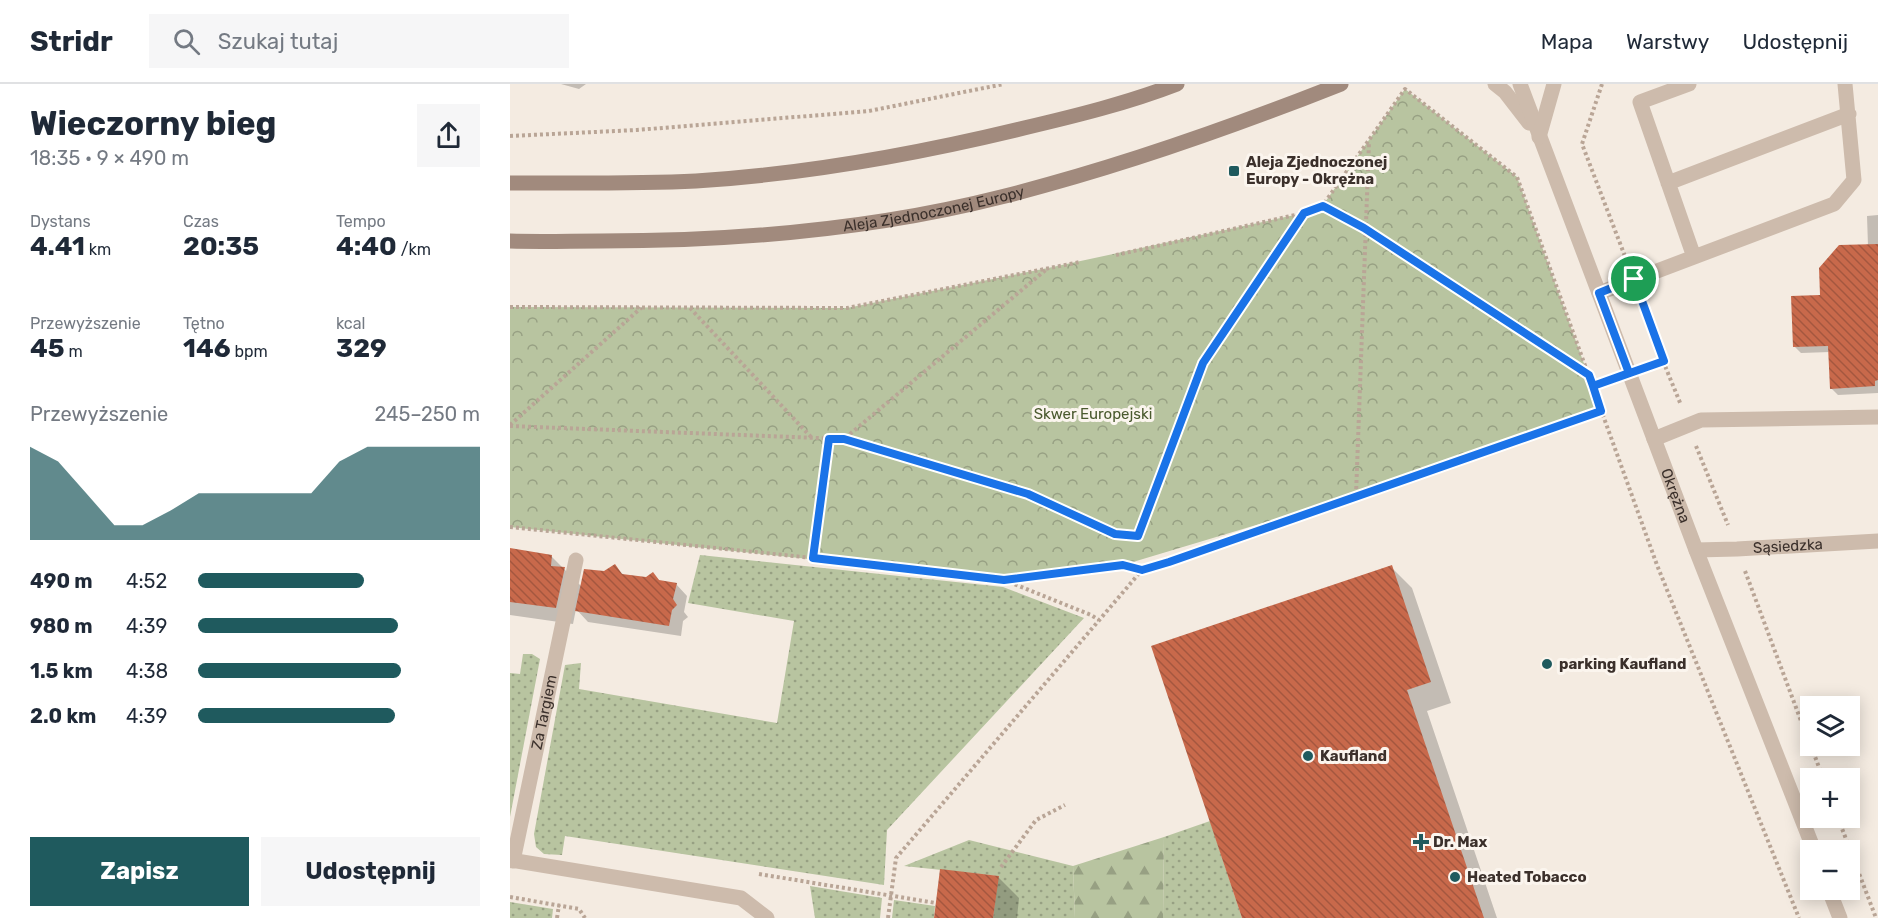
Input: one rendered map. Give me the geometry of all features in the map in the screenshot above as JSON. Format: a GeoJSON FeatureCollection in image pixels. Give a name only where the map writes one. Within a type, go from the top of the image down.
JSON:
{"type":"FeatureCollection","features":[{"type":"Feature","properties":{"kind":"main road"},"geometry":{"type":"LineString","coordinates":[[510,183],[698,181],[791,172],[896,157],[1066,118],[1177,84]]}},
{"type":"Feature","properties":{"kind":"main road","name":"Aleja Zjednoczonej Europy"},"geometry":{"type":"LineString","coordinates":[[510,241],[639,241],[731,237],[838,227],[919,215],[1001,198],[1137,158],[1341,84]]}},
{"type":"Feature","properties":{"kind":"street","name":"Okrężna"},"geometry":{"type":"LineString","coordinates":[[1495,84],[1505,92],[1539,137]]}},
{"type":"Feature","properties":{"kind":"street","name":"Okrężna"},"geometry":{"type":"LineString","coordinates":[[1520,84],[1696,550],[1810,840]]}},
{"type":"Feature","properties":{"kind":"street"},"geometry":{"type":"LineString","coordinates":[[1539,137],[1554,84]]}},
{"type":"Feature","properties":{"kind":"street"},"geometry":{"type":"LineString","coordinates":[[1689,84],[1640,102],[1694,257]]}},
{"type":"Feature","properties":{"kind":"street"},"geometry":{"type":"LineString","coordinates":[[1599,293],[1834,204],[1854,180],[1845,84]]}},
{"type":"Feature","properties":{"kind":"street"},"geometry":{"type":"LineString","coordinates":[[1668,183],[1849,114]]}},
{"type":"Feature","properties":{"kind":"street"},"geometry":{"type":"LineString","coordinates":[[1654,439],[1701,420],[1878,417]]}},
{"type":"Feature","properties":{"kind":"street","name":"Sąsiedzka"},"geometry":{"type":"LineString","coordinates":[[1696,550],[1878,540]]}},
{"type":"Feature","properties":{"kind":"street","name":"Za Targiem"},"geometry":{"type":"LineString","coordinates":[[512,861],[576,560]]}},
{"type":"Feature","properties":{"kind":"street"},"geometry":{"type":"LineString","coordinates":[[512,861],[741,898],[767,918]]}},
{"type":"Feature","properties":{"kind":"street"},"geometry":{"type":"LineString","coordinates":[[1833,900],[1840,918]]}},
{"type":"Feature","properties":{"kind":"path"},"geometry":{"type":"LineString","coordinates":[[510,136],[637,130],[869,111],[1004,84]]}},
{"type":"Feature","properties":{"kind":"path"},"geometry":{"type":"LineString","coordinates":[[1593,386],[1664,361],[1582,144],[1602,84]]}},
{"type":"Feature","properties":{"kind":"path"},"geometry":{"type":"LineString","coordinates":[[1116,255],[1304,213],[1323,206],[1405,89],[1517,177],[1657,565],[1798,918]]}},
{"type":"Feature","properties":{"kind":"path"},"geometry":{"type":"LineString","coordinates":[[1356,495],[1364,228],[1369,141]]}},
{"type":"Feature","properties":{"kind":"path"},"geometry":{"type":"LineString","coordinates":[[1323,206],[1364,228],[1589,375]]}},
{"type":"Feature","properties":{"kind":"path"},"geometry":{"type":"LineString","coordinates":[[510,425],[844,439],[1028,494],[1115,534],[1138,536],[1203,363],[1304,213]]}},
{"type":"Feature","properties":{"kind":"path"},"geometry":{"type":"LineString","coordinates":[[510,307],[847,308],[1080,261]]}},
{"type":"Feature","properties":{"kind":"path"},"geometry":{"type":"LineString","coordinates":[[844,439],[1048,268]]}},
{"type":"Feature","properties":{"kind":"path"},"geometry":{"type":"LineString","coordinates":[[510,425],[641,308]]}},
{"type":"Feature","properties":{"kind":"path"},"geometry":{"type":"LineString","coordinates":[[690,308],[812,438]]}},
{"type":"Feature","properties":{"kind":"path"},"geometry":{"type":"LineString","coordinates":[[888,918],[896,858],[1142,570],[1601,411]]}},
{"type":"Feature","properties":{"kind":"path"},"geometry":{"type":"LineString","coordinates":[[813,558],[829,439]]}},
{"type":"Feature","properties":{"kind":"path"},"geometry":{"type":"LineString","coordinates":[[510,527],[1004,580],[1123,565],[1142,570]]}},
{"type":"Feature","properties":{"kind":"path"},"geometry":{"type":"LineString","coordinates":[[1004,580],[1099,620]]}},
{"type":"Feature","properties":{"kind":"path"},"geometry":{"type":"LineString","coordinates":[[1001,867],[1036,820],[1065,805]]}},
{"type":"Feature","properties":{"kind":"path"},"geometry":{"type":"LineString","coordinates":[[1842,828],[1876,918]]}},
{"type":"Feature","properties":{"kind":"path"},"geometry":{"type":"LineString","coordinates":[[759,874],[936,903]]}},
{"type":"Feature","properties":{"kind":"path"},"geometry":{"type":"LineString","coordinates":[[510,897],[579,909],[585,918]]}},
{"type":"Feature","properties":{"kind":"path"},"geometry":{"type":"LineString","coordinates":[[557,918],[559,905]]}},
{"type":"Feature","properties":{"kind":"green space","name":"Skwer Europejski"},"geometry":{"type":"Polygon","coordinates":[[[1405,89],[1517,177],[1601,411],[1356,495],[1123,565],[1004,580],[510,527],[510,307],[847,308],[1304,213],[1323,205],[1405,89]]]}},
{"type":"Feature","properties":{"kind":"green space"},"geometry":{"type":"Polygon","coordinates":[[[700,555],[1003,587],[1084,618],[887,830],[884,885],[565,836],[562,855],[544,854],[536,847],[534,834],[565,665],[581,663],[579,689],[777,723],[794,621],[688,603],[700,555]]]}},
{"type":"Feature","properties":{"kind":"green space"},"geometry":{"type":"Polygon","coordinates":[[[523,654],[532,654],[540,659],[510,817],[510,673],[520,674],[523,654]]]}},
{"type":"Feature","properties":{"kind":"green space"},"geometry":{"type":"Polygon","coordinates":[[[1210,821],[1242,918],[1163,918],[1164,837],[1210,821]]]}},
{"type":"Feature","properties":{"kind":"green space"},"geometry":{"type":"Polygon","coordinates":[[[1164,837],[1163,918],[1075,918],[1073,866],[1164,837]]]}},
{"type":"Feature","properties":{"kind":"green space"},"geometry":{"type":"Polygon","coordinates":[[[969,840],[1073,866],[1075,918],[993,918],[998,876],[904,866],[969,840]]]}},
{"type":"Feature","properties":{"kind":"green space"},"geometry":{"type":"Polygon","coordinates":[[[810,886],[882,898],[880,918],[815,918],[810,886]]]}},
{"type":"Feature","properties":{"kind":"green space"},"geometry":{"type":"Polygon","coordinates":[[[894,900],[935,906],[934,918],[892,918],[894,900]]]}},
{"type":"Feature","properties":{"kind":"green space"},"geometry":{"type":"Polygon","coordinates":[[[510,902],[553,909],[552,918],[510,918],[510,902]]]}},
{"type":"Feature","properties":{"kind":"building"},"geometry":{"type":"Polygon","coordinates":[[[1878,244],[1878,380],[1875,381],[1875,386],[1830,389],[1828,346],[1793,347],[1791,296],[1820,295],[1819,268],[1839,245],[1878,244]]]}},
{"type":"Feature","properties":{"kind":"building"},"geometry":{"type":"Polygon","coordinates":[[[510,548],[552,555],[551,566],[565,567],[556,608],[510,602],[510,548]]]}},
{"type":"Feature","properties":{"kind":"building"},"geometry":{"type":"Polygon","coordinates":[[[615,564],[622,574],[646,577],[653,572],[659,580],[677,583],[673,599],[677,605],[672,610],[669,626],[575,611],[584,569],[604,571],[615,564]]]}},
{"type":"Feature","properties":{"kind":"building","name":"Kaufland"},"geometry":{"type":"Polygon","coordinates":[[[1392,565],[1431,682],[1407,690],[1484,918],[1242,918],[1151,646],[1392,565]]]}},
{"type":"Feature","properties":{"kind":"building"},"geometry":{"type":"Polygon","coordinates":[[[940,869],[999,876],[993,918],[934,918],[940,869]]]}},
{"type":"Feature","properties":{"kind":"place","name":"Aleja Zjednoczonej Europy - Okrężna"},"geometry":{"type":"Point","coordinates":[1234,171]}},
{"type":"Feature","properties":{"kind":"place","name":"parking Kaufland"},"geometry":{"type":"Point","coordinates":[1547,664]}},
{"type":"Feature","properties":{"kind":"place","name":"Kaufland"},"geometry":{"type":"Point","coordinates":[1308,756]}},
{"type":"Feature","properties":{"kind":"place","name":"Dr. Max"},"geometry":{"type":"Point","coordinates":[1421,842]}},
{"type":"Feature","properties":{"kind":"place","name":"Heated Tobacco"},"geometry":{"type":"Point","coordinates":[1455,877]}},
{"type":"Feature","properties":{"kind":"route"},"geometry":{"type":"LineString","coordinates":[[1634,279],[1599,293],[1629,373],[1593,386],[1601,411],[1169,562],[1142,570],[1123,565],[1004,580],[813,558],[829,439],[844,439],[1028,494],[1115,534],[1138,536],[1203,363],[1304,213],[1323,206],[1364,228],[1589,375],[1593,386],[1664,361],[1634,279]]}}]}
